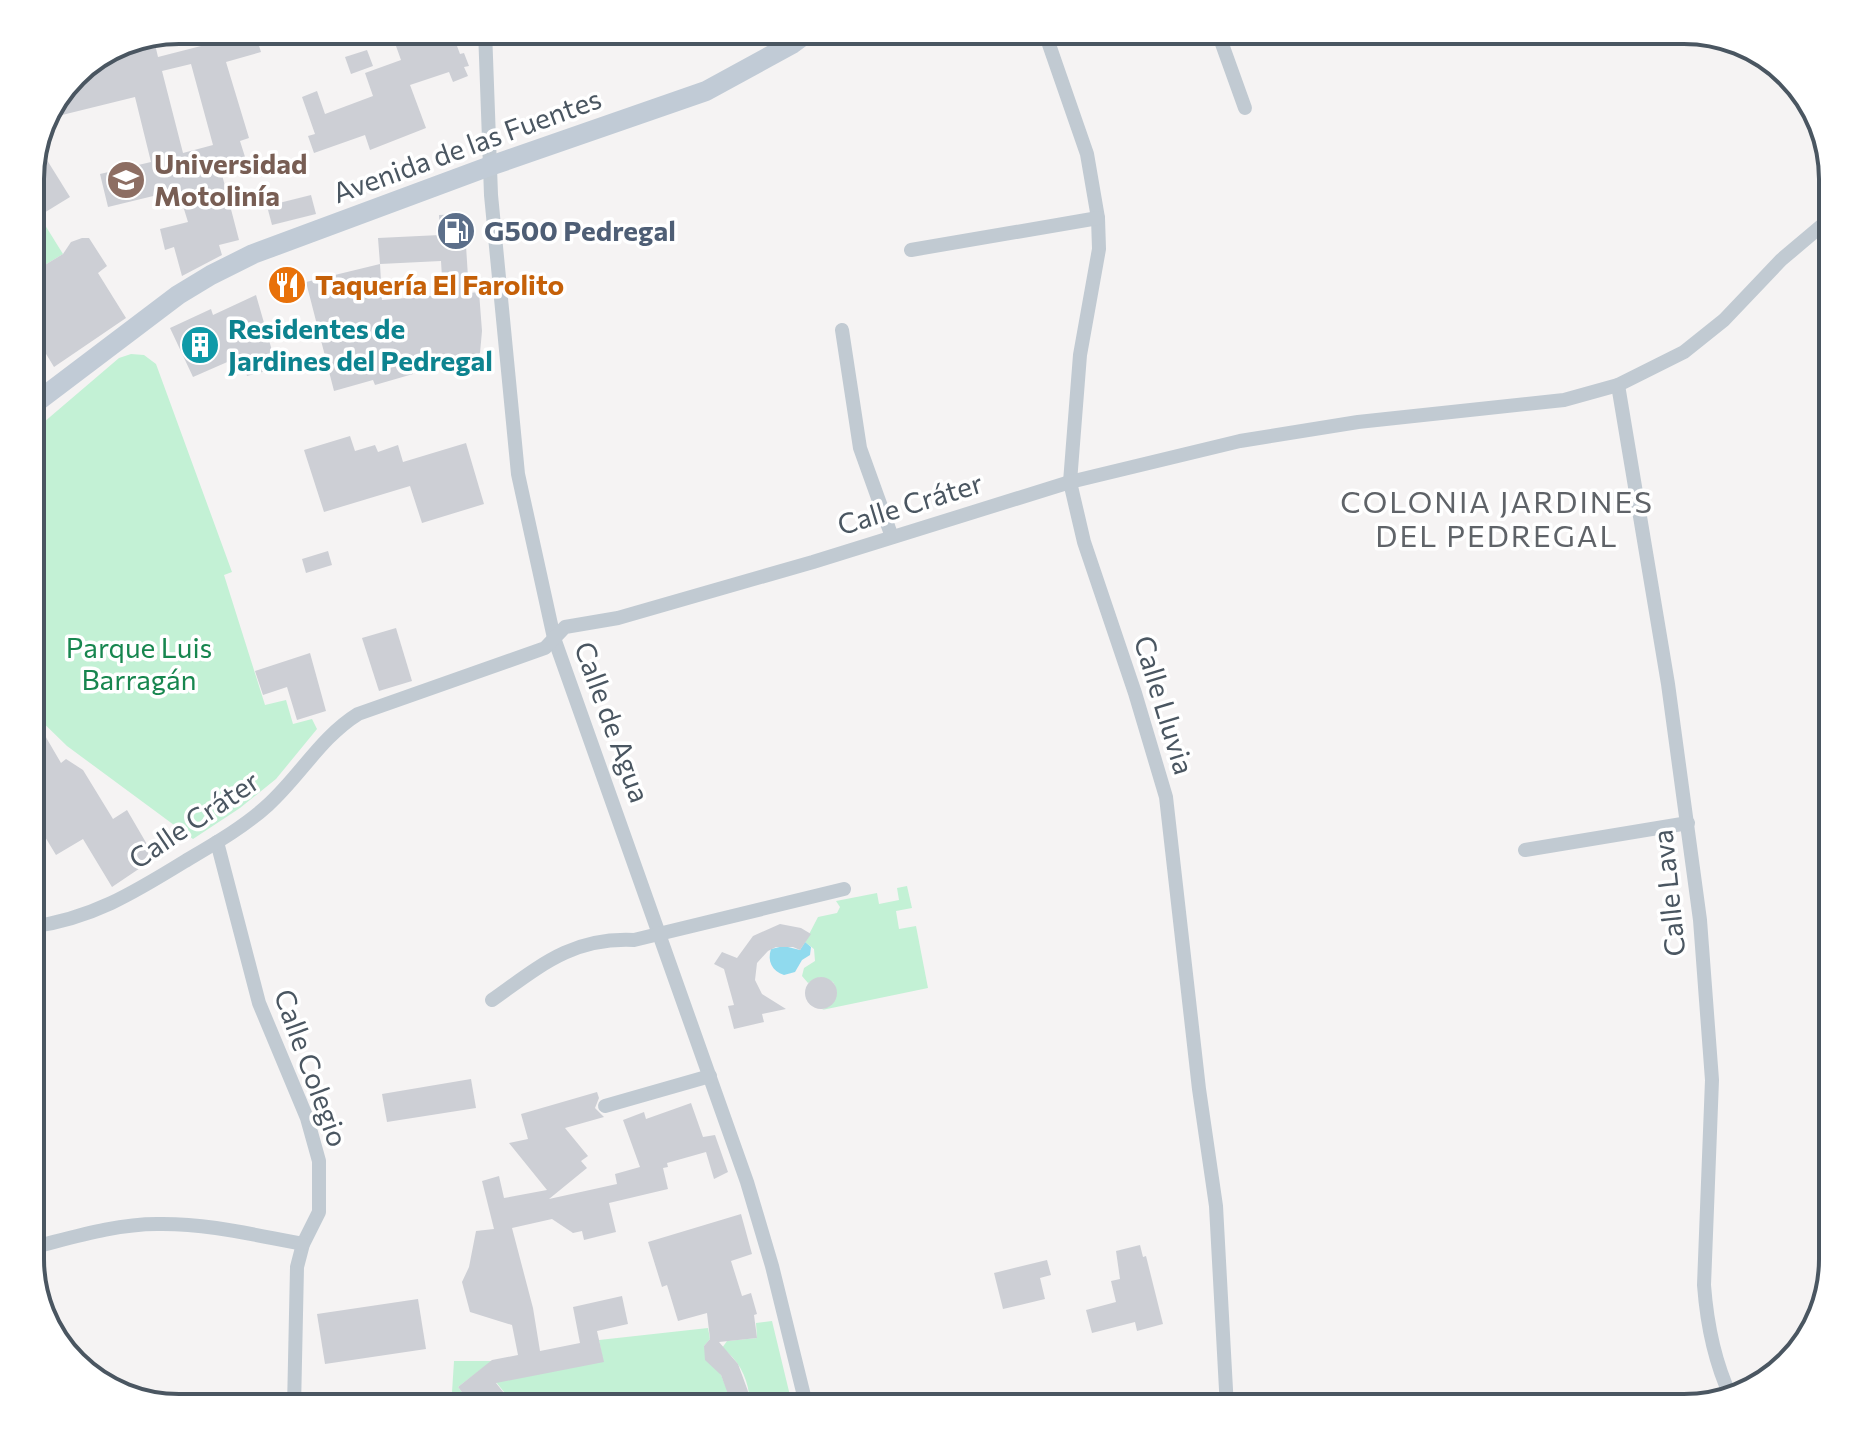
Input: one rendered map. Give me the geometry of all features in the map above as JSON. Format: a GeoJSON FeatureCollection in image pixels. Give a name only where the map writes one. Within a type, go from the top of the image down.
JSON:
{"type":"FeatureCollection","features":[{"type":"Feature","properties":{"kind":"street","name":"Calle de Agua"},"geometry":{"type":"LineString","coordinates":[[486,44],[490,166],[518,474],[554,638],[747,1182],[772,1266],[804,1394]]}},
{"type":"Feature","properties":{"kind":"street","name":"Avenida de las Fuentes"},"geometry":{"type":"LineString","coordinates":[[44,396],[156,310],[211,275],[253,254],[490,166],[706,91],[792,44]]}},
{"type":"Feature","properties":{"kind":"street","name":"Calle Lluvia"},"geometry":{"type":"LineString","coordinates":[[1049,44],[1087,154],[1098,218],[1099,249],[1080,355],[1070,482],[1084,542],[1166,797],[1199,1089],[1216,1206],[1226,1394]]}},
{"type":"Feature","properties":{"kind":"street"},"geometry":{"type":"LineString","coordinates":[[1222,44],[1245,108]]}},
{"type":"Feature","properties":{"kind":"street"},"geometry":{"type":"LineString","coordinates":[[911,250],[1098,218]]}},
{"type":"Feature","properties":{"kind":"street","name":"Calle Cráter"},"geometry":{"type":"LineString","coordinates":[[44,925],[76,919],[105,908],[217,842],[265,808],[341,725],[358,714],[545,648],[565,627],[618,618],[1070,482],[1240,441],[1358,422],[1564,400],[1618,385],[1684,352],[1724,320],[1781,260],[1819,228]]}},
{"type":"Feature","properties":{"kind":"street"},"geometry":{"type":"LineString","coordinates":[[842,330],[860,448],[892,537]]}},
{"type":"Feature","properties":{"kind":"street","name":"Calle Lava"},"geometry":{"type":"LineString","coordinates":[[1618,385],[1688,823],[1700,920],[1712,1080],[1710,1174],[1704,1239],[1707,1317],[1714,1354],[1727,1387]]}},
{"type":"Feature","properties":{"kind":"street"},"geometry":{"type":"LineString","coordinates":[[1525,850],[1688,823]]}},
{"type":"Feature","properties":{"kind":"street","name":"Calle Colegio"},"geometry":{"type":"LineString","coordinates":[[217,842],[259,1003],[307,1118],[319,1161],[319,1212],[303,1244],[297,1267],[294,1394]]}},
{"type":"Feature","properties":{"kind":"street"},"geometry":{"type":"LineString","coordinates":[[492,1000],[567,950],[593,942],[634,940],[844,889]]}},
{"type":"Feature","properties":{"kind":"street"},"geometry":{"type":"LineString","coordinates":[[605,1106],[710,1076]]}},
{"type":"Feature","properties":{"kind":"street"},"geometry":{"type":"LineString","coordinates":[[44,1245],[100,1231],[155,1224],[214,1226],[303,1244]]}},
{"type":"Feature","properties":{"kind":"green space"},"geometry":{"type":"Polygon","coordinates":[[[44,223],[63,254],[44,266],[44,223]]]}},
{"type":"Feature","properties":{"kind":"green space","name":"Parque Luis Barragán"},"geometry":{"type":"Polygon","coordinates":[[[131,354],[144,355],[156,364],[232,572],[224,575],[265,705],[286,700],[293,724],[312,719],[317,729],[276,779],[240,808],[193,839],[67,746],[44,724],[44,422],[119,358],[131,354]]]}},
{"type":"Feature","properties":{"kind":"green space"},"geometry":{"type":"Polygon","coordinates":[[[907,886],[912,908],[896,911],[899,929],[916,926],[928,988],[822,1010],[835,999],[833,982],[820,977],[808,983],[802,976],[804,968],[815,961],[814,949],[805,942],[818,917],[837,913],[840,907],[836,901],[877,893],[879,904],[899,900],[897,888],[907,886]]]}},
{"type":"Feature","properties":{"kind":"green space"},"geometry":{"type":"Polygon","coordinates":[[[772,1321],[790,1394],[749,1394],[740,1368],[722,1348],[727,1341],[757,1338],[756,1323],[772,1321]]]}},
{"type":"Feature","properties":{"kind":"green space"},"geometry":{"type":"Polygon","coordinates":[[[708,1328],[710,1339],[704,1346],[729,1394],[506,1394],[484,1367],[458,1387],[463,1394],[452,1394],[454,1361],[603,1361],[599,1340],[708,1328]]]}},
{"type":"Feature","properties":{"kind":"water"},"geometry":{"type":"Polygon","coordinates":[[[805,942],[811,947],[810,955],[802,960],[795,972],[784,975],[774,968],[770,961],[771,949],[784,946],[800,950],[805,942]]]}},
{"type":"Feature","properties":{"kind":"building"},"geometry":{"type":"Polygon","coordinates":[[[200,44],[258,44],[261,52],[226,62],[249,138],[240,141],[246,160],[220,167],[239,240],[219,245],[222,255],[182,276],[174,247],[165,250],[160,229],[188,222],[178,190],[108,207],[100,174],[151,162],[135,97],[60,115],[72,97],[104,67],[127,54],[153,47],[156,47],[158,57],[200,44]],[[191,64],[162,71],[183,153],[213,145],[191,64]]]}},
{"type":"Feature","properties":{"kind":"building"},"geometry":{"type":"Polygon","coordinates":[[[456,44],[469,66],[464,67],[468,76],[453,82],[449,72],[410,85],[426,128],[370,150],[365,135],[314,153],[308,136],[315,134],[302,97],[317,91],[325,114],[373,96],[365,73],[401,60],[396,46],[456,44]]]}},
{"type":"Feature","properties":{"kind":"building"},"geometry":{"type":"Polygon","coordinates":[[[367,50],[373,66],[351,74],[345,57],[367,50]]]}},
{"type":"Feature","properties":{"kind":"building"},"geometry":{"type":"Polygon","coordinates":[[[46,159],[70,197],[44,213],[46,159]]]}},
{"type":"Feature","properties":{"kind":"building"},"geometry":{"type":"Polygon","coordinates":[[[311,195],[316,214],[272,225],[267,206],[311,195]]]}},
{"type":"Feature","properties":{"kind":"building"},"geometry":{"type":"Polygon","coordinates":[[[464,214],[469,293],[479,292],[480,353],[474,358],[442,367],[442,360],[412,368],[413,374],[375,385],[373,380],[334,391],[306,282],[380,264],[378,238],[440,235],[439,215],[464,214]],[[441,261],[380,264],[382,300],[443,295],[441,261]]]}},
{"type":"Feature","properties":{"kind":"building"},"geometry":{"type":"Polygon","coordinates":[[[89,238],[107,266],[98,273],[126,318],[54,367],[44,351],[44,266],[63,254],[71,242],[89,238]]]}},
{"type":"Feature","properties":{"kind":"building"},"geometry":{"type":"Polygon","coordinates":[[[256,295],[277,368],[247,376],[241,356],[193,377],[170,328],[211,309],[213,315],[256,295]]]}},
{"type":"Feature","properties":{"kind":"building"},"geometry":{"type":"Polygon","coordinates":[[[350,436],[355,451],[375,445],[378,452],[398,445],[403,462],[466,443],[484,504],[422,523],[410,486],[324,512],[304,450],[350,436]]]}},
{"type":"Feature","properties":{"kind":"building"},"geometry":{"type":"Polygon","coordinates":[[[328,551],[332,565],[306,573],[302,559],[328,551]]]}},
{"type":"Feature","properties":{"kind":"building"},"geometry":{"type":"Polygon","coordinates":[[[396,628],[412,681],[379,691],[362,638],[396,628]]]}},
{"type":"Feature","properties":{"kind":"building"},"geometry":{"type":"Polygon","coordinates":[[[310,653],[326,711],[297,720],[287,687],[263,695],[255,671],[310,653]]]}},
{"type":"Feature","properties":{"kind":"building"},"geometry":{"type":"Polygon","coordinates":[[[44,734],[61,763],[66,759],[83,770],[113,819],[127,810],[155,858],[112,887],[83,839],[56,855],[44,835],[44,734]]]}},
{"type":"Feature","properties":{"kind":"building"},"geometry":{"type":"Polygon","coordinates":[[[780,924],[801,928],[811,934],[800,950],[776,947],[757,963],[755,980],[762,994],[786,1009],[762,1014],[764,1022],[734,1029],[728,1006],[734,1005],[724,969],[714,964],[722,952],[737,958],[753,936],[780,924]]]}},
{"type":"Feature","properties":{"kind":"building"},"geometry":{"type":"Polygon","coordinates":[[[821,977],[832,982],[837,993],[832,1004],[821,1009],[810,1004],[805,993],[810,982],[821,977]]]}},
{"type":"Feature","properties":{"kind":"building"},"geometry":{"type":"Polygon","coordinates":[[[471,1079],[476,1108],[387,1122],[382,1094],[471,1079]]]}},
{"type":"Feature","properties":{"kind":"building"},"geometry":{"type":"Polygon","coordinates":[[[597,1092],[599,1098],[595,1108],[604,1117],[565,1128],[588,1156],[581,1161],[587,1168],[549,1199],[617,1184],[615,1174],[640,1167],[623,1120],[644,1112],[646,1119],[691,1103],[703,1137],[715,1135],[728,1172],[714,1179],[706,1152],[667,1163],[668,1167],[663,1168],[668,1189],[609,1203],[616,1232],[584,1240],[582,1231],[573,1233],[552,1219],[512,1228],[533,1308],[540,1351],[580,1343],[573,1307],[622,1296],[628,1324],[597,1331],[604,1362],[496,1383],[505,1394],[463,1394],[458,1387],[492,1360],[518,1355],[512,1325],[470,1312],[462,1282],[469,1267],[476,1231],[494,1229],[482,1181],[499,1176],[504,1198],[547,1190],[509,1143],[528,1139],[521,1114],[597,1092]]]}},
{"type":"Feature","properties":{"kind":"building"},"geometry":{"type":"Polygon","coordinates":[[[741,1214],[752,1254],[731,1261],[742,1296],[751,1293],[757,1314],[754,1315],[757,1338],[719,1342],[738,1364],[749,1394],[728,1394],[721,1375],[705,1360],[704,1346],[710,1339],[707,1313],[678,1321],[667,1285],[662,1287],[648,1242],[741,1214]]]}},
{"type":"Feature","properties":{"kind":"building"},"geometry":{"type":"Polygon","coordinates":[[[1140,1245],[1143,1257],[1146,1256],[1163,1324],[1137,1331],[1135,1322],[1092,1333],[1086,1310],[1116,1302],[1111,1281],[1120,1279],[1116,1251],[1140,1245]]]}},
{"type":"Feature","properties":{"kind":"building"},"geometry":{"type":"Polygon","coordinates":[[[1047,1260],[1051,1275],[1040,1278],[1045,1299],[1003,1309],[994,1273],[1047,1260]]]}},
{"type":"Feature","properties":{"kind":"building"},"geometry":{"type":"Polygon","coordinates":[[[418,1299],[426,1349],[325,1364],[317,1314],[418,1299]]]}},
{"type":"Feature","properties":{"kind":"place","name":"Universidad Motolinía"},"geometry":{"type":"Point","coordinates":[126,180]}},
{"type":"Feature","properties":{"kind":"place","name":"G500 Pedregal"},"geometry":{"type":"Point","coordinates":[456,231]}},
{"type":"Feature","properties":{"kind":"place","name":"Taquería El Farolito"},"geometry":{"type":"Point","coordinates":[287,285]}},
{"type":"Feature","properties":{"kind":"place","name":"Residentes de Jardines del Pedregal"},"geometry":{"type":"Point","coordinates":[200,345]}},
{"type":"Feature","properties":{"kind":"district","name":"COLONIA JARDINES DEL PEDREGAL"},"geometry":{"type":"Point","coordinates":[1497,520]}}]}
